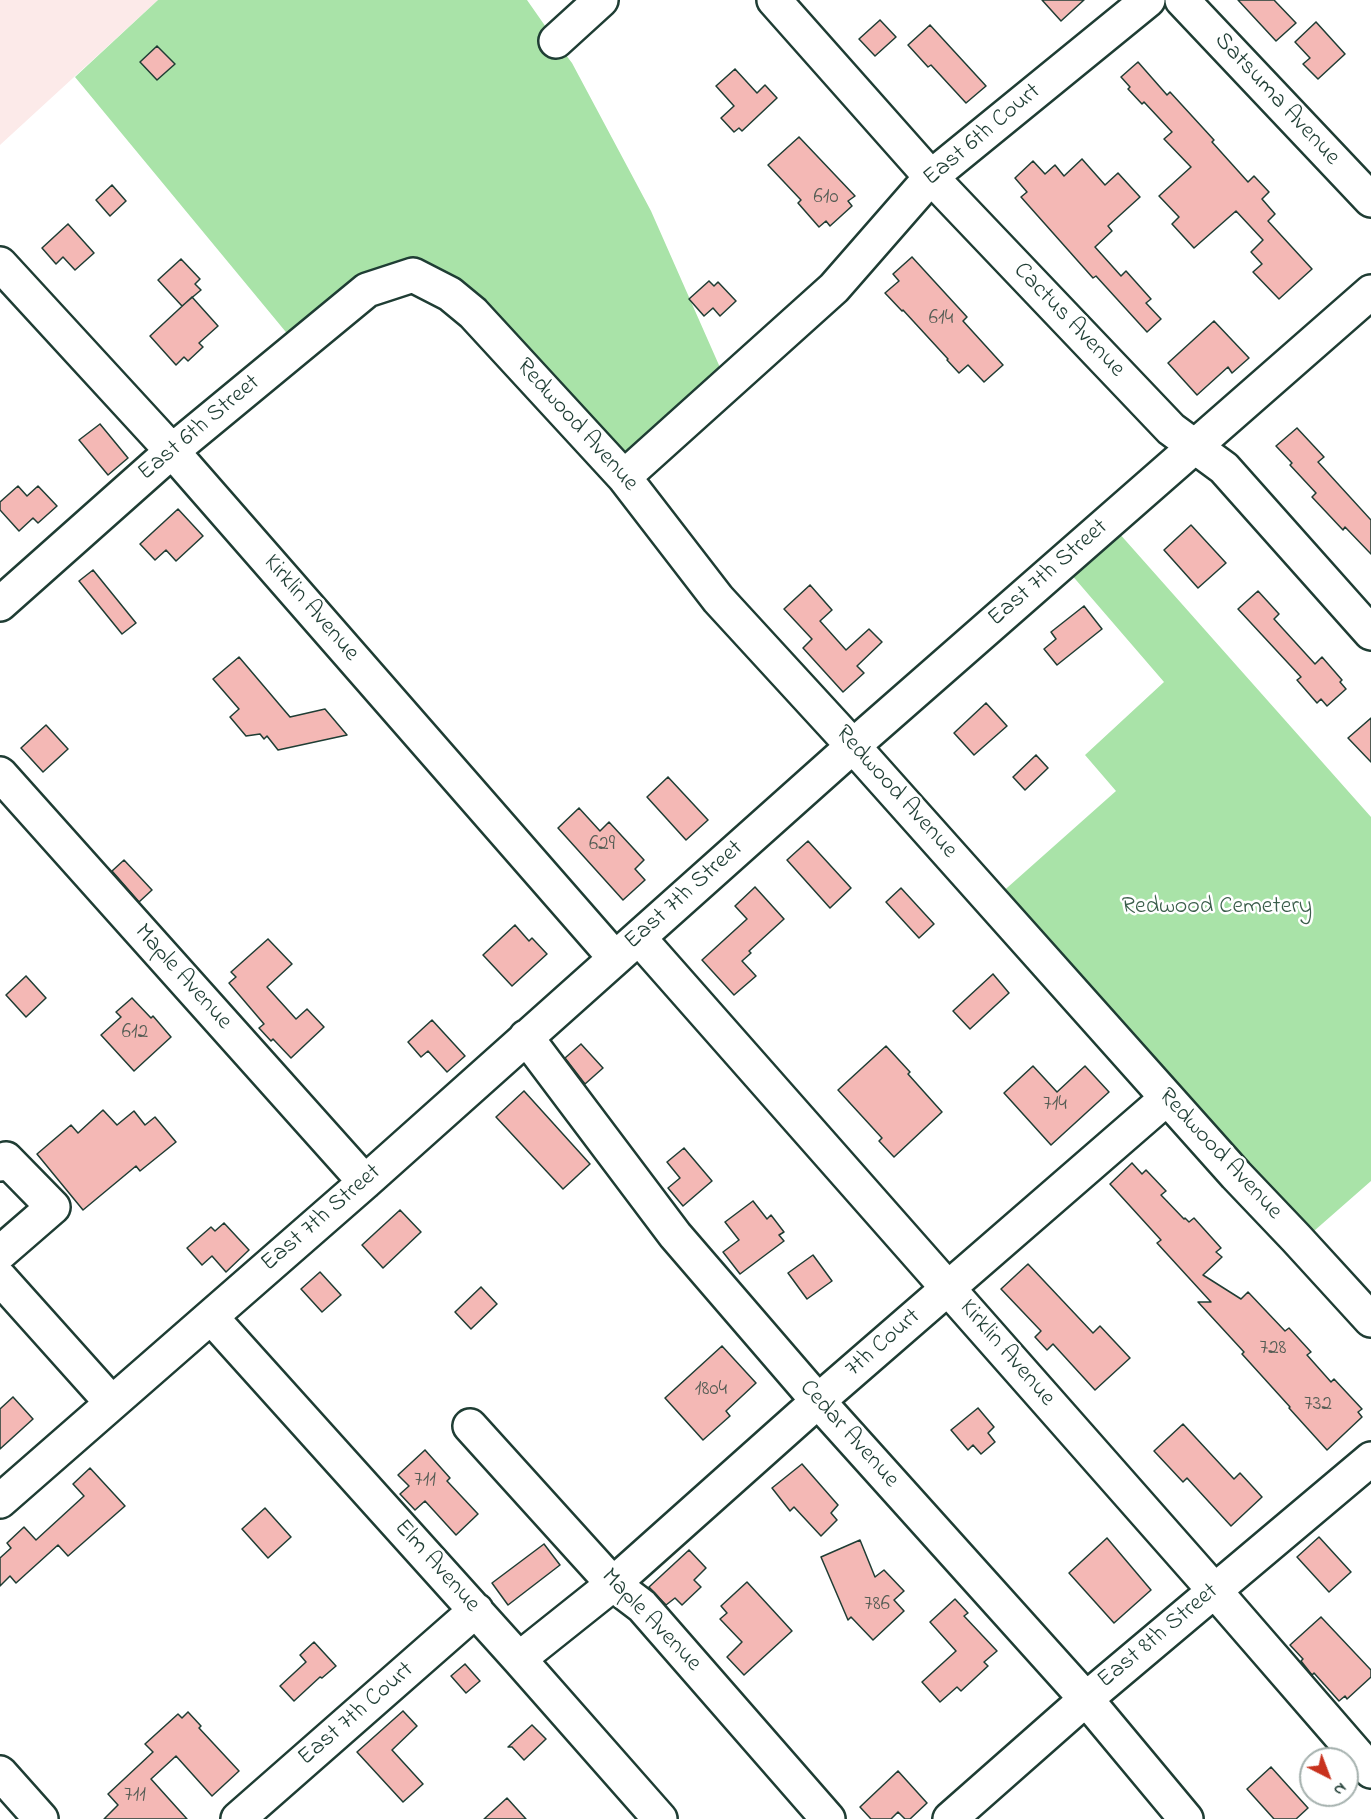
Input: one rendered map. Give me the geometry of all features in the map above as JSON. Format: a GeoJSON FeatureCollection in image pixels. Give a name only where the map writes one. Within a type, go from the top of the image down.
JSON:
{"type":"FeatureCollection","features":[{"type":"Feature","properties":{"kind":"street"},"geometry":{"type":"LineString","coordinates":[[556,41],[601,0]]}},
{"type":"Feature","properties":{"kind":"street","name":"Cactus Avenue"},"geometry":{"type":"LineString","coordinates":[[774,0],[931,177],[1171,429],[1224,468],[1371,633]]}},
{"type":"Feature","properties":{"kind":"street","name":"East 6th Court"},"geometry":{"type":"LineString","coordinates":[[624,477],[834,288],[931,177],[1148,0]]}},
{"type":"Feature","properties":{"kind":"street","name":"Satsuma Avenue"},"geometry":{"type":"LineString","coordinates":[[1182,0],[1371,200]]}},
{"type":"Feature","properties":{"kind":"street","name":"Kirklin Avenue"},"geometry":{"type":"LineString","coordinates":[[0,264],[627,948],[948,1288],[1371,1772]]}},
{"type":"Feature","properties":{"kind":"street","name":"East 6th Street"},"geometry":{"type":"LineString","coordinates":[[0,604],[172,451],[367,290],[413,275]]}},
{"type":"Feature","properties":{"kind":"street","name":"Redwood Avenue"},"geometry":{"type":"LineString","coordinates":[[413,275],[450,294],[473,313],[624,477],[718,599],[853,746],[1167,1098],[1367,1309]]}},
{"type":"Feature","properties":{"kind":"street","name":"East 7th Street"},"geometry":{"type":"LineString","coordinates":[[0,1501],[365,1182],[853,746],[1371,292]]}},
{"type":"Feature","properties":{"kind":"street","name":"Maple Avenue"},"geometry":{"type":"LineString","coordinates":[[0,774],[365,1182]]}},
{"type":"Feature","properties":{"kind":"street","name":"Cedar Avenue"},"geometry":{"type":"LineString","coordinates":[[526,1037],[675,1235],[818,1401],[1086,1699],[1186,1819]]}},
{"type":"Feature","properties":{"kind":"street","name":"7th Court"},"geometry":{"type":"LineString","coordinates":[[519,1659],[613,1584],[818,1401],[1167,1098]]}},
{"type":"Feature","properties":{"kind":"street"},"geometry":{"type":"LineString","coordinates":[[0,1164],[6,1159],[53,1207],[0,1253]]}},
{"type":"Feature","properties":{"kind":"street"},"geometry":{"type":"LineString","coordinates":[[0,1278],[112,1403]]}},
{"type":"Feature","properties":{"kind":"street","name":"Elm Avenue"},"geometry":{"type":"LineString","coordinates":[[211,1317],[476,1610],[660,1819]]}},
{"type":"Feature","properties":{"kind":"street","name":"Maple Avenue"},"geometry":{"type":"LineString","coordinates":[[470,1425],[613,1584],[642,1606],[828,1819]]}},
{"type":"Feature","properties":{"kind":"street","name":"East 8th Street"},"geometry":{"type":"LineString","coordinates":[[950,1819],[1086,1699],[1371,1459]]}},
{"type":"Feature","properties":{"kind":"street","name":"East 7th Court"},"geometry":{"type":"LineString","coordinates":[[238,1819],[476,1610]]}},
{"type":"Feature","properties":{"kind":"street"},"geometry":{"type":"LineString","coordinates":[[0,1773],[41,1819]]}},
{"type":"Feature","properties":{"kind":"shaded area"},"geometry":{"type":"Polygon","coordinates":[[[0,0],[158,0],[0,145],[0,0]]]}},
{"type":"Feature","properties":{"kind":"green space"},"geometry":{"type":"Polygon","coordinates":[[[158,0],[527,0],[548,30],[539,39],[556,57],[563,51],[572,63],[651,211],[722,372],[624,460],[414,258],[411,261],[406,259],[403,265],[290,337],[75,77],[158,0]]]}},
{"type":"Feature","properties":{"kind":"green space","name":"Redwood Cemetery"},"geometry":{"type":"Polygon","coordinates":[[[1118,532],[1371,817],[1371,1181],[1306,1238],[999,895],[1116,791],[1085,755],[1164,682],[1070,573],[1118,532]]]}},
{"type":"Feature","properties":{"kind":"building"},"geometry":{"type":"Polygon","coordinates":[[[1042,0],[1084,0],[1061,21],[1042,0]]]}},
{"type":"Feature","properties":{"kind":"building"},"geometry":{"type":"Polygon","coordinates":[[[1238,0],[1274,0],[1296,23],[1276,41],[1238,0]]]}},
{"type":"Feature","properties":{"kind":"building"},"geometry":{"type":"Polygon","coordinates":[[[880,20],[896,37],[875,56],[859,39],[880,20]]]}},
{"type":"Feature","properties":{"kind":"building"},"geometry":{"type":"Polygon","coordinates":[[[1316,22],[1345,54],[1318,79],[1303,64],[1310,58],[1295,42],[1316,22]]]}},
{"type":"Feature","properties":{"kind":"building"},"geometry":{"type":"Polygon","coordinates":[[[930,25],[986,86],[966,103],[931,65],[928,67],[908,45],[930,25]]]}},
{"type":"Feature","properties":{"kind":"building"},"geometry":{"type":"Polygon","coordinates":[[[157,46],[175,64],[157,80],[140,62],[157,46]]]}},
{"type":"Feature","properties":{"kind":"building"},"geometry":{"type":"Polygon","coordinates":[[[1138,62],[1167,95],[1170,92],[1214,140],[1212,142],[1248,182],[1254,176],[1269,192],[1262,199],[1275,214],[1268,221],[1312,269],[1279,299],[1253,272],[1262,264],[1251,252],[1263,240],[1236,211],[1194,248],[1172,224],[1179,217],[1159,196],[1191,167],[1164,139],[1172,132],[1144,102],[1142,104],[1128,89],[1130,87],[1121,77],[1138,62]]]}},
{"type":"Feature","properties":{"kind":"building"},"geometry":{"type":"Polygon","coordinates":[[[735,69],[757,93],[765,85],[777,98],[742,131],[739,128],[734,132],[721,118],[734,106],[716,86],[735,69]]]}},
{"type":"Feature","properties":{"kind":"building"},"geometry":{"type":"Polygon","coordinates":[[[799,137],[855,196],[848,201],[852,206],[830,226],[826,221],[819,227],[798,203],[801,200],[768,165],[799,137]]]}},
{"type":"Feature","properties":{"kind":"building"},"geometry":{"type":"Polygon","coordinates":[[[1082,159],[1105,185],[1118,173],[1140,197],[1108,226],[1112,231],[1095,247],[1121,276],[1126,271],[1151,299],[1146,303],[1161,319],[1147,332],[1096,276],[1093,278],[1021,197],[1027,192],[1015,178],[1033,161],[1045,174],[1055,165],[1064,176],[1082,159]]]}},
{"type":"Feature","properties":{"kind":"building"},"geometry":{"type":"Polygon","coordinates":[[[112,185],[126,201],[110,216],[96,200],[112,185]]]}},
{"type":"Feature","properties":{"kind":"building"},"geometry":{"type":"Polygon","coordinates":[[[68,224],[94,253],[75,270],[63,257],[56,264],[42,248],[68,224]]]}},
{"type":"Feature","properties":{"kind":"building"},"geometry":{"type":"Polygon","coordinates":[[[912,257],[967,317],[963,321],[1003,365],[984,382],[968,365],[959,373],[885,293],[899,281],[893,274],[912,257]]]}},
{"type":"Feature","properties":{"kind":"building"},"geometry":{"type":"Polygon","coordinates":[[[181,259],[200,279],[195,284],[201,290],[182,306],[158,280],[181,259]]]}},
{"type":"Feature","properties":{"kind":"building"},"geometry":{"type":"Polygon","coordinates":[[[709,281],[714,286],[718,282],[736,301],[720,316],[713,308],[704,316],[689,299],[709,281]]]}},
{"type":"Feature","properties":{"kind":"building"},"geometry":{"type":"Polygon","coordinates":[[[192,297],[218,326],[199,343],[203,347],[188,361],[184,357],[176,365],[150,336],[192,297]]]}},
{"type":"Feature","properties":{"kind":"building"},"geometry":{"type":"Polygon","coordinates":[[[1214,321],[1249,358],[1232,373],[1228,367],[1197,395],[1168,363],[1214,321]]]}},
{"type":"Feature","properties":{"kind":"building"},"geometry":{"type":"Polygon","coordinates":[[[100,424],[128,458],[108,475],[79,440],[100,424]]]}},
{"type":"Feature","properties":{"kind":"building"},"geometry":{"type":"Polygon","coordinates":[[[1297,428],[1324,457],[1318,462],[1371,520],[1371,554],[1345,527],[1343,530],[1312,497],[1316,493],[1276,446],[1297,428]]]}},
{"type":"Feature","properties":{"kind":"building"},"geometry":{"type":"Polygon","coordinates":[[[18,486],[27,496],[38,486],[57,506],[38,523],[33,518],[19,531],[0,510],[0,502],[18,486]]]}},
{"type":"Feature","properties":{"kind":"building"},"geometry":{"type":"Polygon","coordinates":[[[178,509],[203,536],[176,561],[166,550],[155,560],[140,544],[178,509]]]}},
{"type":"Feature","properties":{"kind":"building"},"geometry":{"type":"Polygon","coordinates":[[[1191,525],[1226,563],[1198,588],[1164,550],[1191,525]]]}},
{"type":"Feature","properties":{"kind":"building"},"geometry":{"type":"Polygon","coordinates":[[[93,570],[136,623],[122,634],[79,581],[93,570]]]}},
{"type":"Feature","properties":{"kind":"building"},"geometry":{"type":"Polygon","coordinates":[[[810,585],[832,610],[820,621],[846,650],[869,629],[882,642],[857,666],[864,673],[843,692],[803,648],[812,639],[784,609],[810,585]]]}},
{"type":"Feature","properties":{"kind":"building"},"geometry":{"type":"Polygon","coordinates":[[[1258,591],[1279,614],[1274,619],[1315,664],[1322,657],[1342,680],[1340,682],[1346,689],[1327,706],[1321,699],[1317,703],[1297,680],[1301,677],[1238,609],[1258,591]]]}},
{"type":"Feature","properties":{"kind":"building"},"geometry":{"type":"Polygon","coordinates":[[[1084,606],[1102,629],[1057,665],[1044,649],[1056,639],[1051,632],[1084,606]]]}},
{"type":"Feature","properties":{"kind":"building"},"geometry":{"type":"Polygon","coordinates":[[[239,657],[290,717],[325,709],[347,735],[278,750],[267,736],[264,739],[260,734],[246,736],[230,717],[239,709],[213,679],[239,657]]]}},
{"type":"Feature","properties":{"kind":"building"},"geometry":{"type":"Polygon","coordinates":[[[986,703],[1007,726],[974,755],[954,733],[986,703]]]}},
{"type":"Feature","properties":{"kind":"building"},"geometry":{"type":"Polygon","coordinates":[[[1371,718],[1371,762],[1348,738],[1371,718]]]}},
{"type":"Feature","properties":{"kind":"building"},"geometry":{"type":"Polygon","coordinates":[[[46,725],[68,749],[43,772],[21,748],[46,725]]]}},
{"type":"Feature","properties":{"kind":"building"},"geometry":{"type":"Polygon","coordinates":[[[1036,755],[1048,768],[1025,790],[1013,777],[1036,755]]]}},
{"type":"Feature","properties":{"kind":"building"},"geometry":{"type":"Polygon","coordinates":[[[668,777],[708,820],[686,840],[647,797],[668,777]]]}},
{"type":"Feature","properties":{"kind":"building"},"geometry":{"type":"Polygon","coordinates":[[[579,808],[600,831],[609,822],[644,860],[635,869],[645,880],[623,900],[558,828],[579,808]]]}},
{"type":"Feature","properties":{"kind":"building"},"geometry":{"type":"Polygon","coordinates":[[[808,841],[851,888],[830,908],[787,860],[808,841]]]}},
{"type":"Feature","properties":{"kind":"building"},"geometry":{"type":"Polygon","coordinates":[[[124,860],[152,890],[139,902],[112,871],[124,860]]]}},
{"type":"Feature","properties":{"kind":"building"},"geometry":{"type":"Polygon","coordinates":[[[755,887],[784,919],[749,951],[751,953],[742,961],[756,976],[734,995],[702,960],[747,919],[735,906],[755,887]]]}},
{"type":"Feature","properties":{"kind":"building"},"geometry":{"type":"Polygon","coordinates":[[[901,888],[934,924],[919,938],[886,902],[901,888]]]}},
{"type":"Feature","properties":{"kind":"building"},"geometry":{"type":"Polygon","coordinates":[[[515,925],[529,941],[532,938],[547,954],[512,986],[483,955],[515,925]]]}},
{"type":"Feature","properties":{"kind":"building"},"geometry":{"type":"Polygon","coordinates":[[[268,939],[292,964],[267,987],[296,1019],[307,1009],[324,1027],[291,1058],[259,1028],[264,1024],[229,983],[236,977],[231,972],[268,939]]]}},
{"type":"Feature","properties":{"kind":"building"},"geometry":{"type":"Polygon","coordinates":[[[993,974],[1009,993],[970,1029],[953,1011],[993,974]]]}},
{"type":"Feature","properties":{"kind":"building"},"geometry":{"type":"Polygon","coordinates":[[[26,976],[46,998],[26,1017],[6,995],[26,976]]]}},
{"type":"Feature","properties":{"kind":"building"},"geometry":{"type":"Polygon","coordinates":[[[132,998],[151,1018],[153,1016],[171,1037],[134,1071],[101,1035],[121,1017],[116,1012],[132,998]]]}},
{"type":"Feature","properties":{"kind":"building"},"geometry":{"type":"Polygon","coordinates":[[[432,1020],[465,1056],[447,1072],[428,1051],[421,1057],[408,1042],[432,1020]]]}},
{"type":"Feature","properties":{"kind":"building"},"geometry":{"type":"Polygon","coordinates":[[[581,1044],[603,1068],[585,1084],[565,1058],[581,1044]]]}},
{"type":"Feature","properties":{"kind":"building"},"geometry":{"type":"Polygon","coordinates":[[[886,1046],[942,1112],[894,1157],[879,1141],[882,1138],[838,1090],[886,1046]]]}},
{"type":"Feature","properties":{"kind":"building"},"geometry":{"type":"Polygon","coordinates":[[[1033,1066],[1057,1092],[1085,1066],[1109,1092],[1051,1145],[1004,1093],[1033,1066]]]}},
{"type":"Feature","properties":{"kind":"building"},"geometry":{"type":"Polygon","coordinates":[[[524,1091],[590,1164],[563,1189],[496,1117],[524,1091]]]}},
{"type":"Feature","properties":{"kind":"building"},"geometry":{"type":"Polygon","coordinates":[[[103,1110],[117,1125],[134,1111],[145,1125],[155,1117],[176,1142],[140,1171],[136,1166],[83,1210],[37,1154],[71,1125],[78,1133],[103,1110]]]}},
{"type":"Feature","properties":{"kind":"building"},"geometry":{"type":"Polygon","coordinates":[[[684,1148],[712,1181],[683,1206],[668,1188],[680,1178],[667,1162],[684,1148]]]}},
{"type":"Feature","properties":{"kind":"building"},"geometry":{"type":"Polygon","coordinates":[[[1132,1163],[1142,1174],[1146,1170],[1166,1191],[1161,1195],[1184,1219],[1189,1222],[1194,1218],[1221,1248],[1216,1252],[1222,1257],[1203,1275],[1241,1299],[1248,1292],[1285,1331],[1289,1328],[1311,1352],[1307,1355],[1331,1382],[1334,1379],[1362,1409],[1358,1412],[1362,1417],[1327,1450],[1242,1354],[1244,1352],[1198,1302],[1211,1302],[1157,1243],[1161,1240],[1110,1184],[1132,1163]]]}},
{"type":"Feature","properties":{"kind":"building"},"geometry":{"type":"Polygon","coordinates":[[[753,1201],[767,1219],[771,1215],[784,1232],[779,1235],[784,1241],[740,1274],[723,1252],[739,1240],[725,1222],[753,1201]]]}},
{"type":"Feature","properties":{"kind":"building"},"geometry":{"type":"Polygon","coordinates":[[[400,1210],[421,1232],[383,1268],[362,1245],[400,1210]]]}},
{"type":"Feature","properties":{"kind":"building"},"geometry":{"type":"Polygon","coordinates":[[[224,1223],[249,1250],[226,1272],[212,1256],[202,1265],[187,1248],[211,1227],[215,1231],[224,1223]]]}},
{"type":"Feature","properties":{"kind":"building"},"geometry":{"type":"Polygon","coordinates":[[[813,1255],[832,1281],[807,1299],[788,1273],[813,1255]]]}},
{"type":"Feature","properties":{"kind":"building"},"geometry":{"type":"Polygon","coordinates":[[[1028,1264],[1093,1333],[1100,1326],[1130,1358],[1095,1390],[1053,1344],[1047,1350],[1035,1337],[1041,1331],[1001,1289],[1028,1264]]]}},
{"type":"Feature","properties":{"kind":"building"},"geometry":{"type":"Polygon","coordinates":[[[320,1272],[341,1295],[322,1312],[301,1289],[320,1272]]]}},
{"type":"Feature","properties":{"kind":"building"},"geometry":{"type":"Polygon","coordinates":[[[481,1287],[497,1304],[471,1329],[455,1312],[481,1287]]]}},
{"type":"Feature","properties":{"kind":"building"},"geometry":{"type":"Polygon","coordinates":[[[722,1346],[756,1383],[726,1411],[730,1416],[703,1440],[665,1398],[722,1346]]]}},
{"type":"Feature","properties":{"kind":"building"},"geometry":{"type":"Polygon","coordinates":[[[13,1397],[33,1419],[0,1449],[0,1409],[13,1397]]]}},
{"type":"Feature","properties":{"kind":"building"},"geometry":{"type":"Polygon","coordinates":[[[978,1408],[994,1427],[988,1433],[995,1442],[981,1454],[973,1445],[968,1450],[951,1430],[978,1408]]]}},
{"type":"Feature","properties":{"kind":"building"},"geometry":{"type":"Polygon","coordinates":[[[1183,1424],[1234,1479],[1240,1473],[1262,1497],[1231,1526],[1187,1478],[1183,1482],[1154,1451],[1183,1424]]]}},
{"type":"Feature","properties":{"kind":"building"},"geometry":{"type":"Polygon","coordinates":[[[425,1450],[450,1478],[447,1481],[478,1514],[456,1535],[425,1501],[415,1510],[400,1494],[409,1486],[398,1475],[425,1450]]]}},
{"type":"Feature","properties":{"kind":"building"},"geometry":{"type":"Polygon","coordinates":[[[802,1464],[838,1505],[831,1513],[837,1520],[821,1536],[794,1507],[790,1511],[772,1488],[802,1464]]]}},
{"type":"Feature","properties":{"kind":"building"},"geometry":{"type":"Polygon","coordinates":[[[90,1468],[125,1506],[68,1556],[58,1545],[16,1583],[10,1576],[0,1586],[0,1558],[11,1548],[7,1543],[24,1527],[36,1540],[84,1496],[73,1484],[90,1468]]]}},
{"type":"Feature","properties":{"kind":"building"},"geometry":{"type":"Polygon","coordinates":[[[265,1508],[291,1537],[268,1558],[242,1529],[265,1508]]]}},
{"type":"Feature","properties":{"kind":"building"},"geometry":{"type":"Polygon","coordinates":[[[1319,1537],[1351,1572],[1329,1592],[1297,1557],[1319,1537]]]}},
{"type":"Feature","properties":{"kind":"building"},"geometry":{"type":"Polygon","coordinates":[[[1107,1538],[1151,1590],[1114,1623],[1069,1573],[1107,1538]]]}},
{"type":"Feature","properties":{"kind":"building"},"geometry":{"type":"Polygon","coordinates":[[[860,1540],[875,1577],[884,1570],[904,1591],[894,1600],[904,1611],[873,1640],[851,1617],[848,1620],[821,1557],[860,1540]]]}},
{"type":"Feature","properties":{"kind":"building"},"geometry":{"type":"Polygon","coordinates":[[[544,1544],[560,1565],[508,1605],[492,1583],[544,1544]]]}},
{"type":"Feature","properties":{"kind":"building"},"geometry":{"type":"Polygon","coordinates":[[[689,1550],[706,1568],[694,1580],[701,1587],[682,1605],[675,1598],[666,1605],[649,1587],[689,1550]]]}},
{"type":"Feature","properties":{"kind":"building"},"geometry":{"type":"Polygon","coordinates":[[[747,1582],[792,1631],[744,1675],[727,1657],[742,1642],[720,1619],[727,1613],[721,1606],[747,1582]]]}},
{"type":"Feature","properties":{"kind":"building"},"geometry":{"type":"Polygon","coordinates":[[[955,1599],[968,1613],[964,1616],[997,1651],[984,1662],[988,1666],[961,1691],[957,1687],[940,1702],[922,1682],[956,1651],[930,1622],[955,1599]]]}},
{"type":"Feature","properties":{"kind":"building"},"geometry":{"type":"Polygon","coordinates":[[[1321,1617],[1371,1670],[1371,1677],[1347,1699],[1345,1696],[1339,1701],[1314,1673],[1312,1675],[1301,1661],[1303,1659],[1290,1645],[1321,1617]]]}},
{"type":"Feature","properties":{"kind":"building"},"geometry":{"type":"Polygon","coordinates":[[[314,1642],[336,1666],[294,1701],[280,1686],[306,1662],[300,1655],[314,1642]]]}},
{"type":"Feature","properties":{"kind":"building"},"geometry":{"type":"Polygon","coordinates":[[[465,1664],[480,1681],[466,1693],[451,1676],[465,1664]]]}},
{"type":"Feature","properties":{"kind":"building"},"geometry":{"type":"Polygon","coordinates":[[[403,1711],[417,1726],[392,1750],[423,1784],[403,1802],[357,1752],[403,1711]]]}},
{"type":"Feature","properties":{"kind":"building"},"geometry":{"type":"Polygon","coordinates":[[[188,1712],[201,1726],[199,1728],[239,1771],[212,1796],[176,1756],[151,1779],[187,1819],[104,1819],[118,1805],[108,1794],[153,1752],[145,1744],[178,1714],[182,1718],[188,1712]]]}},
{"type":"Feature","properties":{"kind":"building"},"geometry":{"type":"Polygon","coordinates":[[[532,1725],[546,1739],[524,1760],[512,1747],[508,1747],[532,1725]]]}},
{"type":"Feature","properties":{"kind":"building"},"geometry":{"type":"Polygon","coordinates":[[[1271,1767],[1299,1798],[1299,1807],[1308,1808],[1296,1819],[1274,1819],[1247,1789],[1271,1767]]]}},
{"type":"Feature","properties":{"kind":"building"},"geometry":{"type":"Polygon","coordinates":[[[898,1771],[927,1803],[910,1819],[905,1819],[898,1812],[891,1819],[871,1819],[860,1807],[898,1771]]]}},
{"type":"Feature","properties":{"kind":"building"},"geometry":{"type":"Polygon","coordinates":[[[507,1798],[526,1819],[484,1819],[507,1798]]]}}]}
